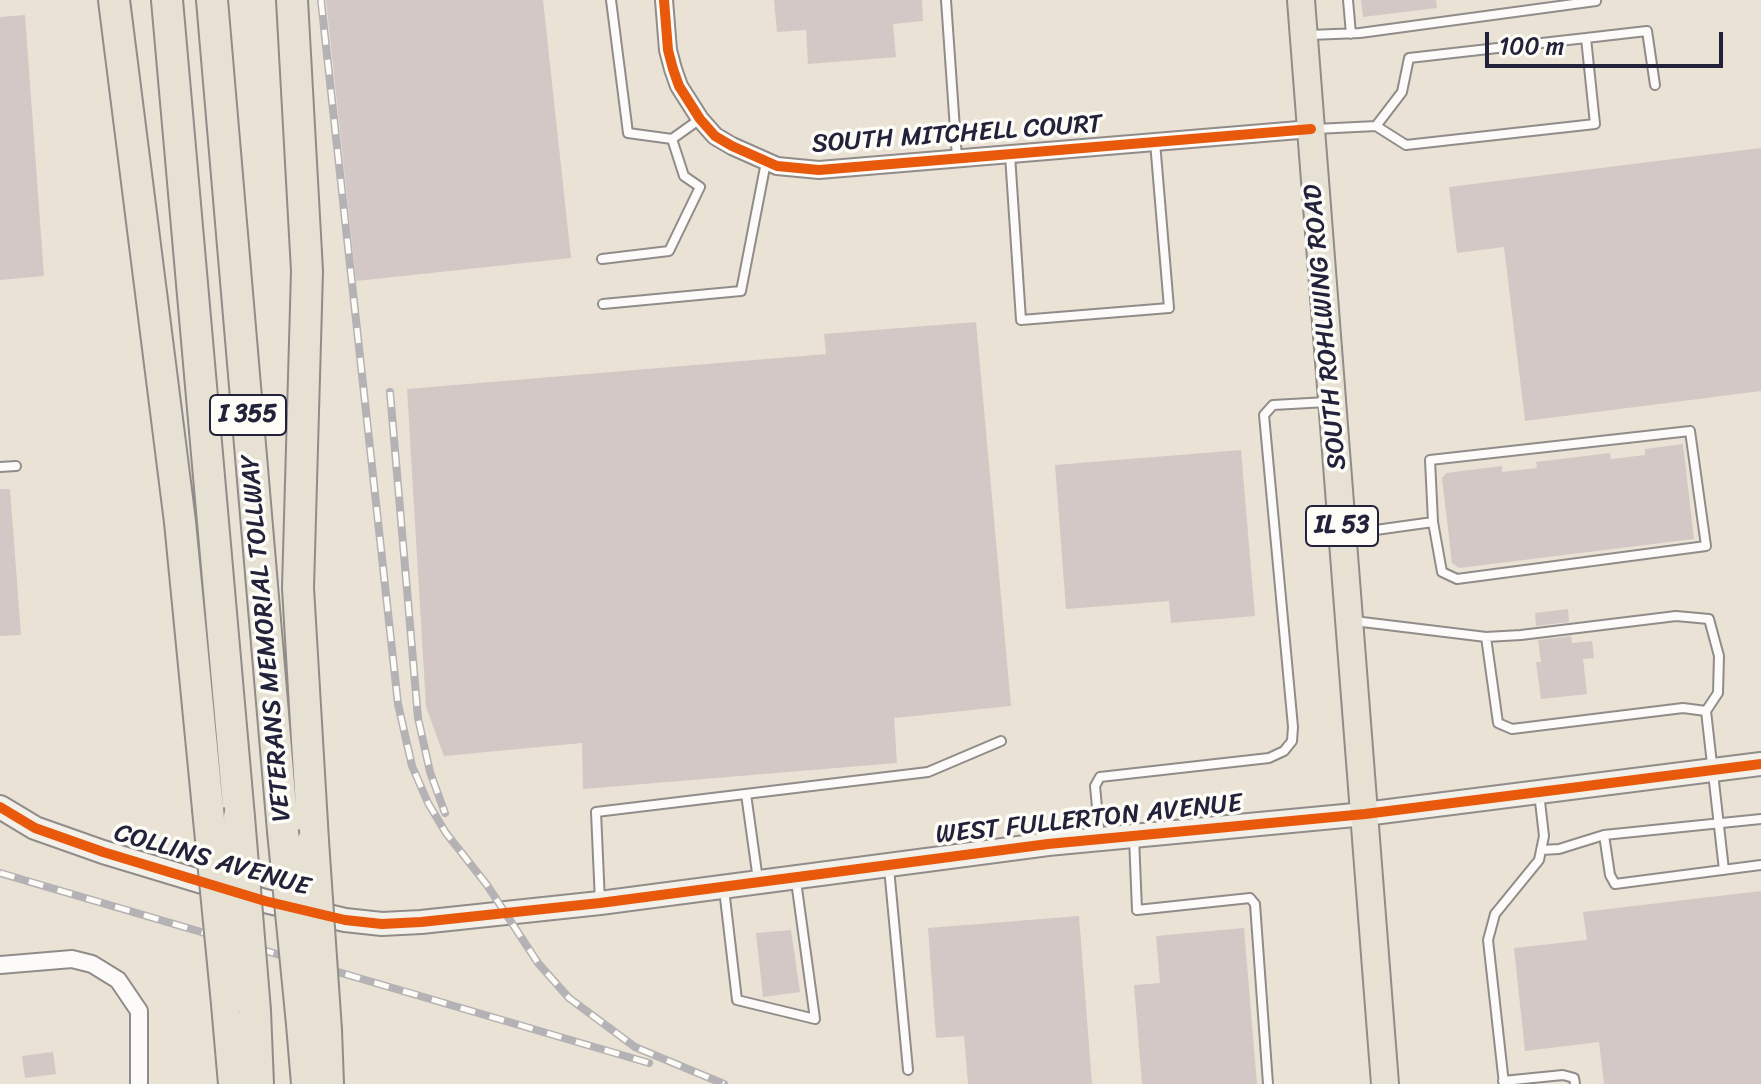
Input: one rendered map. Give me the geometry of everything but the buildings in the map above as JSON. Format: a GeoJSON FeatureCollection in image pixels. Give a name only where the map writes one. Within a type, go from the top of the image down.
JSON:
{"type":"FeatureCollection","features":[{"type":"Feature","properties":{"kind":"highway"},"geometry":{"type":"LineString","coordinates":[[114,0],[180,522],[208,809],[241,1007],[234,1084]]}},
{"type":"Feature","properties":{"kind":"highway","name":"VETERANS MEMORIAL TOLLWAY"},"geometry":{"type":"LineString","coordinates":[[167,0],[239,817],[241,1007],[258,1084]]}},
{"type":"Feature","properties":{"kind":"highway","name":"VETERANS MEMORIAL TOLLWAY"},"geometry":{"type":"LineString","coordinates":[[212,0],[283,831],[314,1027],[307,1084]]}},
{"type":"Feature","properties":{"kind":"highway"},"geometry":{"type":"LineString","coordinates":[[292,0],[307,271],[298,588],[313,841],[314,1027],[328,1084]]}},
{"type":"Feature","properties":{"kind":"main road","name":"SOUTH ROHLWING ROAD"},"geometry":{"type":"LineString","coordinates":[[1301,0],[1385,1084]]}},
{"type":"Feature","properties":{"kind":"street","name":"SOUTH MITCHELL COURT"},"geometry":{"type":"LineString","coordinates":[[664,0],[668,50],[673,69],[679,86],[700,119],[715,136],[746,154],[777,166],[819,170],[1311,129]]}},
{"type":"Feature","properties":{"kind":"street","name":"WEST FULLERTON AVENUE"},"geometry":{"type":"LineString","coordinates":[[421,922],[600,903],[888,863],[1365,814],[1761,764]]}},
{"type":"Feature","properties":{"kind":"street","name":"COLLINS AVENUE"},"geometry":{"type":"LineString","coordinates":[[0,807],[59,839],[265,901],[345,920],[382,924],[421,922]]}},
{"type":"Feature","properties":{"kind":"street"},"geometry":{"type":"LineString","coordinates":[[0,965],[72,959],[92,964],[118,980],[139,1011],[139,1084]]}},
{"type":"Feature","properties":{"kind":"lane"},"geometry":{"type":"LineString","coordinates":[[611,0],[628,133],[672,139],[700,119]]}},
{"type":"Feature","properties":{"kind":"lane"},"geometry":{"type":"LineString","coordinates":[[946,0],[957,159]]}},
{"type":"Feature","properties":{"kind":"lane"},"geometry":{"type":"LineString","coordinates":[[1348,0],[1351,34]]}},
{"type":"Feature","properties":{"kind":"lane"},"geometry":{"type":"LineString","coordinates":[[1304,35],[1351,34],[1596,1]]}},
{"type":"Feature","properties":{"kind":"lane"},"geometry":{"type":"LineString","coordinates":[[1376,126],[1402,92],[1409,58],[1647,31],[1655,85]]}},
{"type":"Feature","properties":{"kind":"lane"},"geometry":{"type":"LineString","coordinates":[[1311,129],[1376,126],[1406,145],[1595,124],[1586,38]]}},
{"type":"Feature","properties":{"kind":"lane"},"geometry":{"type":"LineString","coordinates":[[602,259],[669,251],[700,187],[684,176],[672,139]]}},
{"type":"Feature","properties":{"kind":"lane"},"geometry":{"type":"LineString","coordinates":[[1010,155],[1021,320],[1169,308],[1155,142]]}},
{"type":"Feature","properties":{"kind":"lane"},"geometry":{"type":"LineString","coordinates":[[603,304],[741,291],[766,162]]}},
{"type":"Feature","properties":{"kind":"lane"},"geometry":{"type":"LineString","coordinates":[[1100,839],[1095,786],[1100,777],[1269,758],[1284,751],[1292,741],[1264,415],[1273,405],[1332,402]]}},
{"type":"Feature","properties":{"kind":"lane"},"geometry":{"type":"LineString","coordinates":[[1690,431],[1706,546],[1457,579],[1442,572],[1433,522],[1430,460],[1690,431]]}},
{"type":"Feature","properties":{"kind":"lane"},"geometry":{"type":"LineString","coordinates":[[0,467],[16,466]]}},
{"type":"Feature","properties":{"kind":"lane"},"geometry":{"type":"LineString","coordinates":[[1343,535],[1433,522]]}},
{"type":"Feature","properties":{"kind":"lane"},"geometry":{"type":"LineString","coordinates":[[1349,621],[1486,637],[1676,616],[1709,619],[1719,656],[1718,693],[1706,711],[1724,870]]}},
{"type":"Feature","properties":{"kind":"lane"},"geometry":{"type":"LineString","coordinates":[[1486,637],[1498,723],[1512,729],[1683,708],[1706,711]]}},
{"type":"Feature","properties":{"kind":"lane"},"geometry":{"type":"LineString","coordinates":[[600,903],[596,812],[928,772],[1001,741]]}},
{"type":"Feature","properties":{"kind":"lane"},"geometry":{"type":"LineString","coordinates":[[1538,792],[1544,836],[1539,860],[1495,914],[1488,940],[1504,1082],[1563,1075],[1574,1078],[1575,1084]]}},
{"type":"Feature","properties":{"kind":"lane"},"geometry":{"type":"LineString","coordinates":[[746,794],[759,881]]}},
{"type":"Feature","properties":{"kind":"lane"},"geometry":{"type":"LineString","coordinates":[[1541,850],[1559,849],[1604,835],[1761,819]]}},
{"type":"Feature","properties":{"kind":"lane"},"geometry":{"type":"LineString","coordinates":[[1604,835],[1610,875],[1615,884],[1761,865]]}},
{"type":"Feature","properties":{"kind":"lane"},"geometry":{"type":"LineString","coordinates":[[1134,836],[1137,910],[1250,898],[1255,904],[1268,1084]]}},
{"type":"Feature","properties":{"kind":"lane"},"geometry":{"type":"LineString","coordinates":[[888,863],[908,1070]]}},
{"type":"Feature","properties":{"kind":"lane"},"geometry":{"type":"LineString","coordinates":[[723,886],[737,1000],[815,1019],[795,876]]}},
{"type":"Feature","properties":{"kind":"railway"},"geometry":{"type":"LineString","coordinates":[[321,0],[398,704],[412,766],[428,803],[446,833],[487,885],[538,963],[569,998],[635,1047],[724,1084]]}},
{"type":"Feature","properties":{"kind":"railway"},"geometry":{"type":"LineString","coordinates":[[390,392],[418,718],[430,772],[445,813]]}},
{"type":"Feature","properties":{"kind":"railway"},"geometry":{"type":"LineString","coordinates":[[0,873],[649,1063]]}},
{"type":"Feature","properties":{"kind":"cycle path"},"geometry":{"type":"LineString","coordinates":[[664,0],[668,50],[673,69],[679,86],[700,119],[715,136],[777,166],[819,170],[1311,129]]}},
{"type":"Feature","properties":{"kind":"cycle path"},"geometry":{"type":"LineString","coordinates":[[0,807],[35,828],[103,852],[265,901],[345,920],[382,924],[600,903],[1048,844],[1365,814],[1761,764]]}}]}
